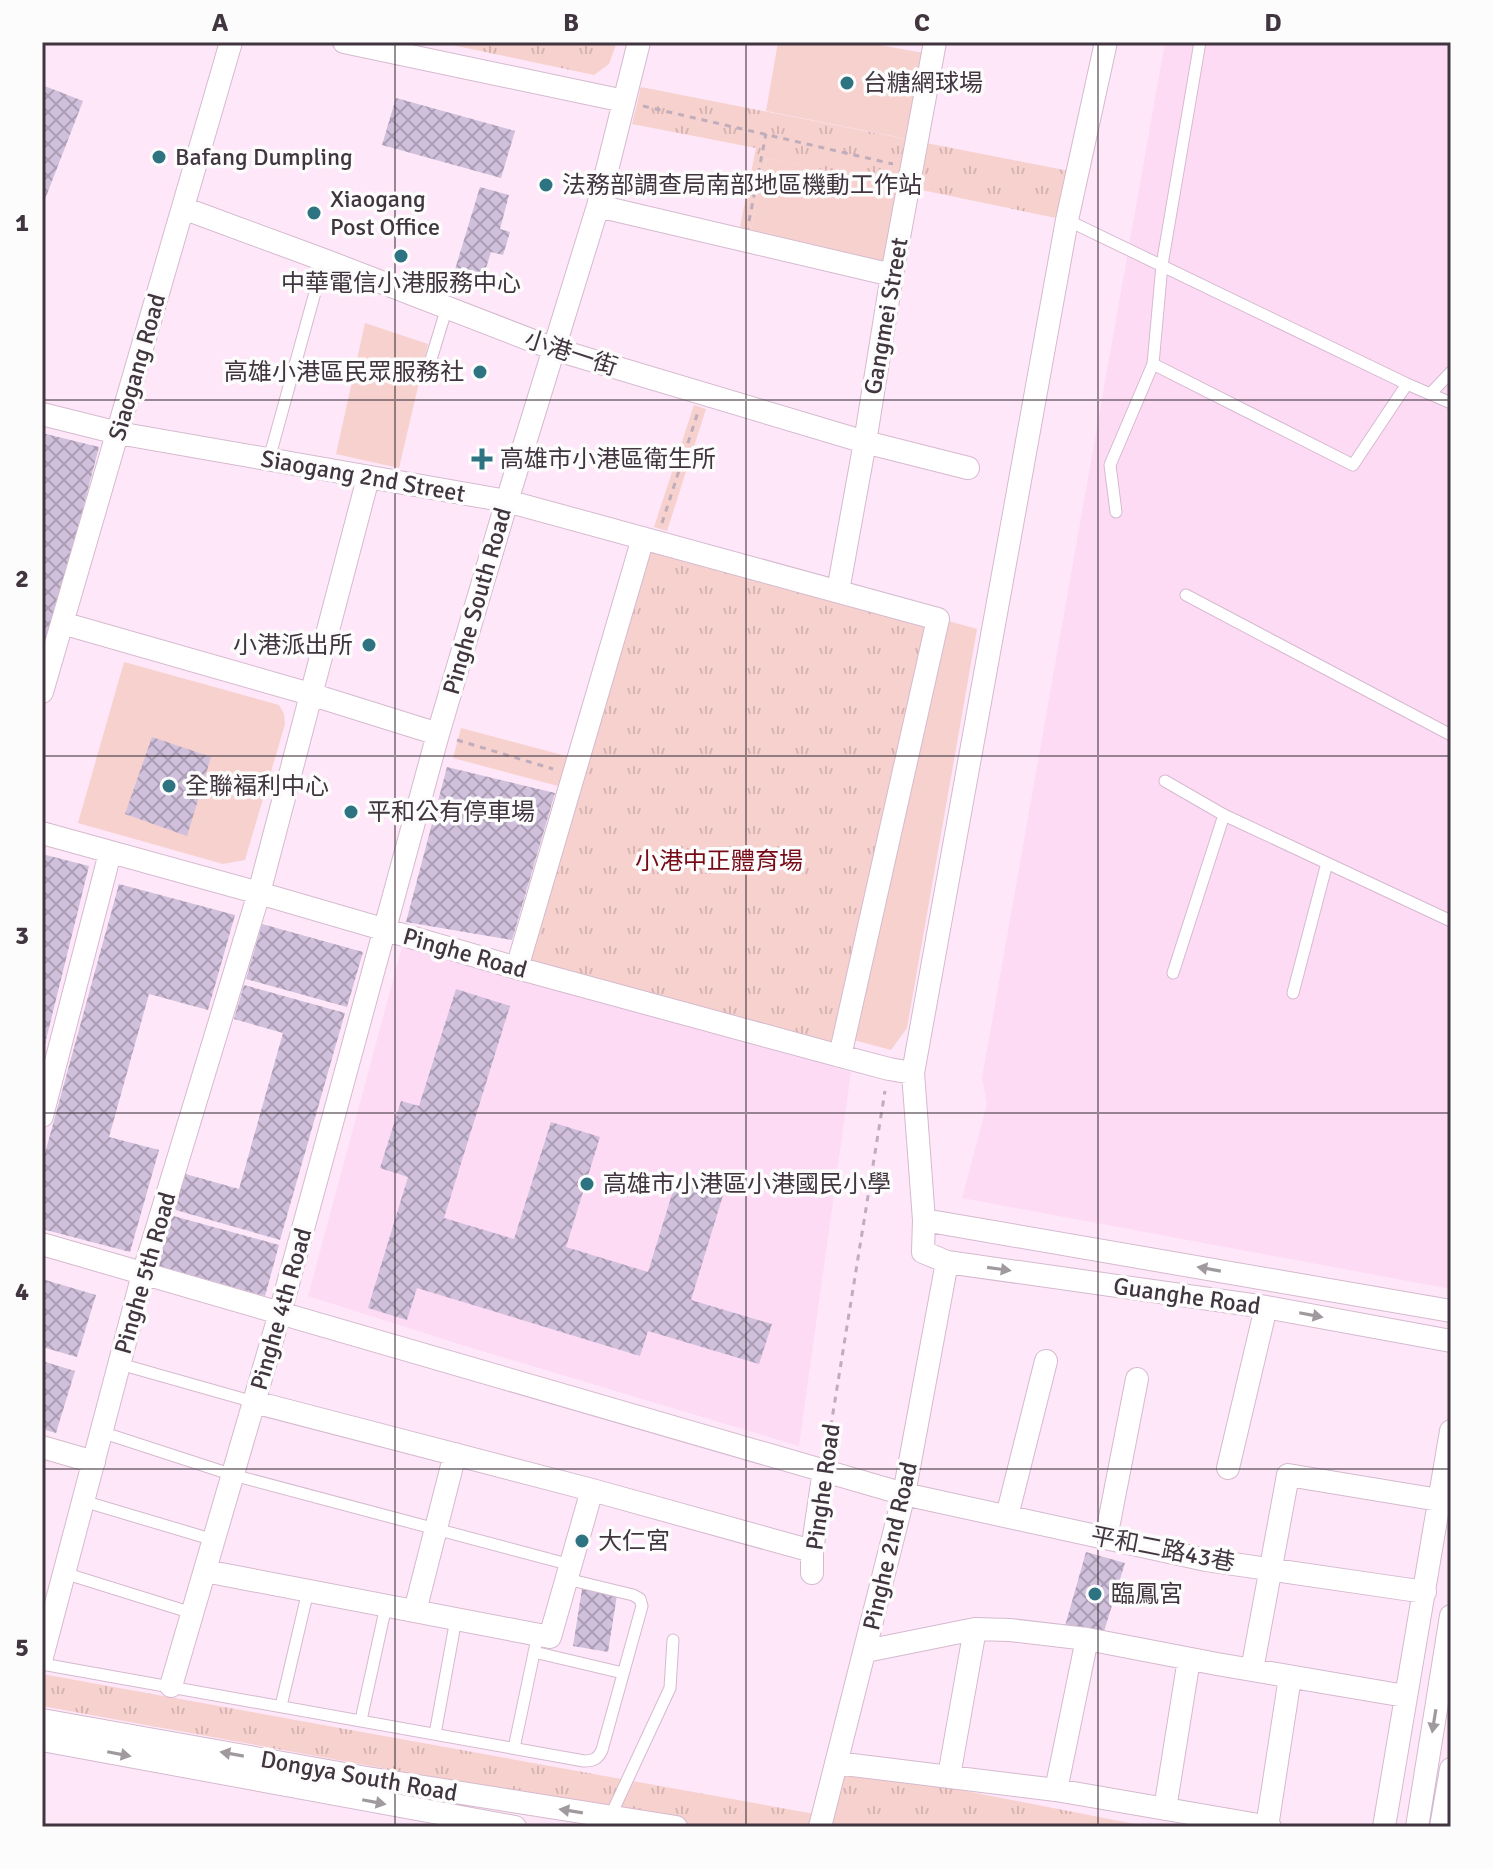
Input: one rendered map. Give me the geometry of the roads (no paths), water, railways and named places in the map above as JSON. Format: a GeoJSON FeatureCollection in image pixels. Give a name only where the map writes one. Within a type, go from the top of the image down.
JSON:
{"type":"FeatureCollection","features":[{"type":"Feature","properties":{"kind":"street","name":"Siaogang Road"},"geometry":{"type":"LineString","coordinates":[[42,692],[48,645],[62,623],[231,42]]}},
{"type":"Feature","properties":{"kind":"street"},"geometry":{"type":"LineString","coordinates":[[344,42],[624,101]]}},
{"type":"Feature","properties":{"kind":"street","name":"Pinghe South Road"},"geometry":{"type":"LineString","coordinates":[[386,930],[438,734],[598,206],[639,42]]}},
{"type":"Feature","properties":{"kind":"street","name":"Gangmei Street"},"geometry":{"type":"LineString","coordinates":[[838,591],[935,42]]}},
{"type":"Feature","properties":{"kind":"street"},"geometry":{"type":"LineString","coordinates":[[924,1220],[913,1073],[1067,220],[1106,42]]}},
{"type":"Feature","properties":{"kind":"street"},"geometry":{"type":"LineString","coordinates":[[598,206],[892,275]]}},
{"type":"Feature","properties":{"kind":"street","name":"小港一街"},"geometry":{"type":"LineString","coordinates":[[183,208],[554,349],[865,442],[968,468]]}},
{"type":"Feature","properties":{"kind":"street","name":"Siaogang 2nd Street"},"geometry":{"type":"LineString","coordinates":[[42,414],[118,433],[507,501],[938,619],[840,1056]]}},
{"type":"Feature","properties":{"kind":"street","name":"Pinghe 5th Road"},"geometry":{"type":"LineString","coordinates":[[42,1657],[143,1274],[259,893],[368,478]]}},
{"type":"Feature","properties":{"kind":"street"},"geometry":{"type":"LineString","coordinates":[[517,968],[574,775],[649,540]]}},
{"type":"Feature","properties":{"kind":"street"},"geometry":{"type":"LineString","coordinates":[[62,623],[438,734]]}},
{"type":"Feature","properties":{"kind":"street","name":"Pinghe Road"},"geometry":{"type":"LineString","coordinates":[[42,833],[517,968],[913,1073]]}},
{"type":"Feature","properties":{"kind":"street"},"geometry":{"type":"LineString","coordinates":[[42,1116],[110,853]]}},
{"type":"Feature","properties":{"kind":"street","name":"Pinghe 4th Road"},"geometry":{"type":"LineString","coordinates":[[171,1686],[280,1313],[386,930]]}},
{"type":"Feature","properties":{"kind":"street","name":"Guanghe Road"},"geometry":{"type":"LineString","coordinates":[[1451,1311],[924,1220],[923,1252],[947,1262],[1266,1307],[1451,1341]]}},
{"type":"Feature","properties":{"kind":"street","name":"平和二路43巷"},"geometry":{"type":"LineString","coordinates":[[42,1244],[904,1494],[1206,1560],[1425,1592]]}},
{"type":"Feature","properties":{"kind":"street","name":"Pinghe 2nd Road"},"geometry":{"type":"LineString","coordinates":[[820,1827],[904,1494],[947,1262]]}},
{"type":"Feature","properties":{"kind":"street"},"geometry":{"type":"LineString","coordinates":[[1228,1468],[1266,1307]]}},
{"type":"Feature","properties":{"kind":"street"},"geometry":{"type":"LineString","coordinates":[[1007,1516],[1046,1361]]}},
{"type":"Feature","properties":{"kind":"street"},"geometry":{"type":"LineString","coordinates":[[1106,1538],[1137,1379]]}},
{"type":"Feature","properties":{"kind":"street"},"geometry":{"type":"LineString","coordinates":[[205,1571],[456,1619],[536,1643],[550,1637],[569,1572],[592,1490],[254,1402]]}},
{"type":"Feature","properties":{"kind":"street"},"geometry":{"type":"LineString","coordinates":[[1384,1827],[1451,1431]]}},
{"type":"Feature","properties":{"kind":"street"},"geometry":{"type":"LineString","coordinates":[[42,1447],[94,1462]]}},
{"type":"Feature","properties":{"kind":"street"},"geometry":{"type":"LineString","coordinates":[[415,1611],[455,1454]]}},
{"type":"Feature","properties":{"kind":"street","name":"Pinghe Road"},"geometry":{"type":"LineString","coordinates":[[592,1490],[812,1562],[824,1470]]}},
{"type":"Feature","properties":{"kind":"street"},"geometry":{"type":"LineString","coordinates":[[1252,1670],[1288,1475],[1439,1500]]}},
{"type":"Feature","properties":{"kind":"street"},"geometry":{"type":"LineString","coordinates":[[1417,1827],[1451,1616]]}},
{"type":"Feature","properties":{"kind":"street"},"geometry":{"type":"LineString","coordinates":[[866,1651],[975,1629],[1010,1630],[1087,1639],[1405,1696]]}},
{"type":"Feature","properties":{"kind":"street"},"geometry":{"type":"LineString","coordinates":[[949,1776],[975,1629]]}},
{"type":"Feature","properties":{"kind":"street"},"geometry":{"type":"LineString","coordinates":[[1056,1790],[1087,1639]]}},
{"type":"Feature","properties":{"kind":"street"},"geometry":{"type":"LineString","coordinates":[[1165,1809],[1189,1659]]}},
{"type":"Feature","properties":{"kind":"street"},"geometry":{"type":"LineString","coordinates":[[836,1763],[1056,1790],[1268,1827],[1290,1677]]}},
{"type":"Feature","properties":{"kind":"street","name":"Dongya South Road"},"geometry":{"type":"LineString","coordinates":[[42,1720],[367,1778],[676,1827]]}},
{"type":"Feature","properties":{"kind":"street","name":"Dongya South Road"},"geometry":{"type":"LineString","coordinates":[[42,1740],[515,1827]]}},
{"type":"Feature","properties":{"kind":"street"},"geometry":{"type":"LineString","coordinates":[[1441,1827],[1451,1769]]}},
{"type":"Feature","properties":{"kind":"lane"},"geometry":{"type":"LineString","coordinates":[[1116,512],[1110,465],[1153,364],[1162,265],[1200,42]]}},
{"type":"Feature","properties":{"kind":"lane"},"geometry":{"type":"LineString","coordinates":[[1067,220],[1451,403]]}},
{"type":"Feature","properties":{"kind":"lane"},"geometry":{"type":"LineString","coordinates":[[269,459],[324,260]]}},
{"type":"Feature","properties":{"kind":"lane"},"geometry":{"type":"LineString","coordinates":[[426,376],[447,307]]}},
{"type":"Feature","properties":{"kind":"lane"},"geometry":{"type":"LineString","coordinates":[[1153,364],[1353,465],[1407,384]]}},
{"type":"Feature","properties":{"kind":"lane"},"geometry":{"type":"LineString","coordinates":[[1431,393],[1451,372]]}},
{"type":"Feature","properties":{"kind":"lane"},"geometry":{"type":"LineString","coordinates":[[1186,595],[1451,735]]}},
{"type":"Feature","properties":{"kind":"lane"},"geometry":{"type":"LineString","coordinates":[[1165,781],[1224,815],[1451,921]]}},
{"type":"Feature","properties":{"kind":"lane"},"geometry":{"type":"LineString","coordinates":[[1173,973],[1224,815]]}},
{"type":"Feature","properties":{"kind":"lane"},"geometry":{"type":"LineString","coordinates":[[1293,993],[1327,863]]}},
{"type":"Feature","properties":{"kind":"lane"},"geometry":{"type":"LineString","coordinates":[[120,1364],[254,1402]]}},
{"type":"Feature","properties":{"kind":"lane"},"geometry":{"type":"LineString","coordinates":[[42,1664],[592,1761],[599,1756],[642,1606],[640,1599],[633,1595],[436,1528],[233,1475],[101,1432]]}},
{"type":"Feature","properties":{"kind":"lane"},"geometry":{"type":"LineString","coordinates":[[83,1501],[214,1540]]}},
{"type":"Feature","properties":{"kind":"lane"},"geometry":{"type":"LineString","coordinates":[[64,1573],[192,1613]]}},
{"type":"Feature","properties":{"kind":"lane"},"geometry":{"type":"LineString","coordinates":[[281,1706],[308,1591]]}},
{"type":"Feature","properties":{"kind":"lane"},"geometry":{"type":"LineString","coordinates":[[361,1720],[386,1606]]}},
{"type":"Feature","properties":{"kind":"lane"},"geometry":{"type":"LineString","coordinates":[[435,1734],[456,1619]]}},
{"type":"Feature","properties":{"kind":"lane"},"geometry":{"type":"LineString","coordinates":[[610,1817],[670,1688],[673,1640]]}},
{"type":"Feature","properties":{"kind":"lane"},"geometry":{"type":"LineString","coordinates":[[514,1748],[536,1643],[623,1673]]}},
{"type":"Feature","properties":{"kind":"place","name":"台糖網球場"},"geometry":{"type":"Point","coordinates":[847,83]}},
{"type":"Feature","properties":{"kind":"place","name":"Bafang Dumpling"},"geometry":{"type":"Point","coordinates":[159,157]}},
{"type":"Feature","properties":{"kind":"place","name":"法務部調查局南部地區機動工作站"},"geometry":{"type":"Point","coordinates":[546,185]}},
{"type":"Feature","properties":{"kind":"place","name":"Xiaogang Post Office"},"geometry":{"type":"Point","coordinates":[314,213]}},
{"type":"Feature","properties":{"kind":"place","name":"中華電信小港服務中心"},"geometry":{"type":"Point","coordinates":[401,256]}},
{"type":"Feature","properties":{"kind":"place","name":"高雄小港區民眾服務社"},"geometry":{"type":"Point","coordinates":[480,372]}},
{"type":"Feature","properties":{"kind":"place","name":"高雄市小港區衛生所"},"geometry":{"type":"Point","coordinates":[482,459]}},
{"type":"Feature","properties":{"kind":"place","name":"小港派出所"},"geometry":{"type":"Point","coordinates":[369,645]}},
{"type":"Feature","properties":{"kind":"place","name":"全聯褔利中心"},"geometry":{"type":"Point","coordinates":[169,786]}},
{"type":"Feature","properties":{"kind":"place","name":"平和公有停車場"},"geometry":{"type":"Point","coordinates":[351,812]}},
{"type":"Feature","properties":{"kind":"place","name":"高雄市小港區小港國民小學"},"geometry":{"type":"Point","coordinates":[587,1184]}},
{"type":"Feature","properties":{"kind":"place","name":"大仁宮"},"geometry":{"type":"Point","coordinates":[582,1541]}},
{"type":"Feature","properties":{"kind":"place","name":"臨鳳宮"},"geometry":{"type":"Point","coordinates":[1095,1594]}},
{"type":"Feature","properties":{"kind":"park label","name":"小港中正體育場"},"geometry":{"type":"Point","coordinates":[719,861]}}]}
